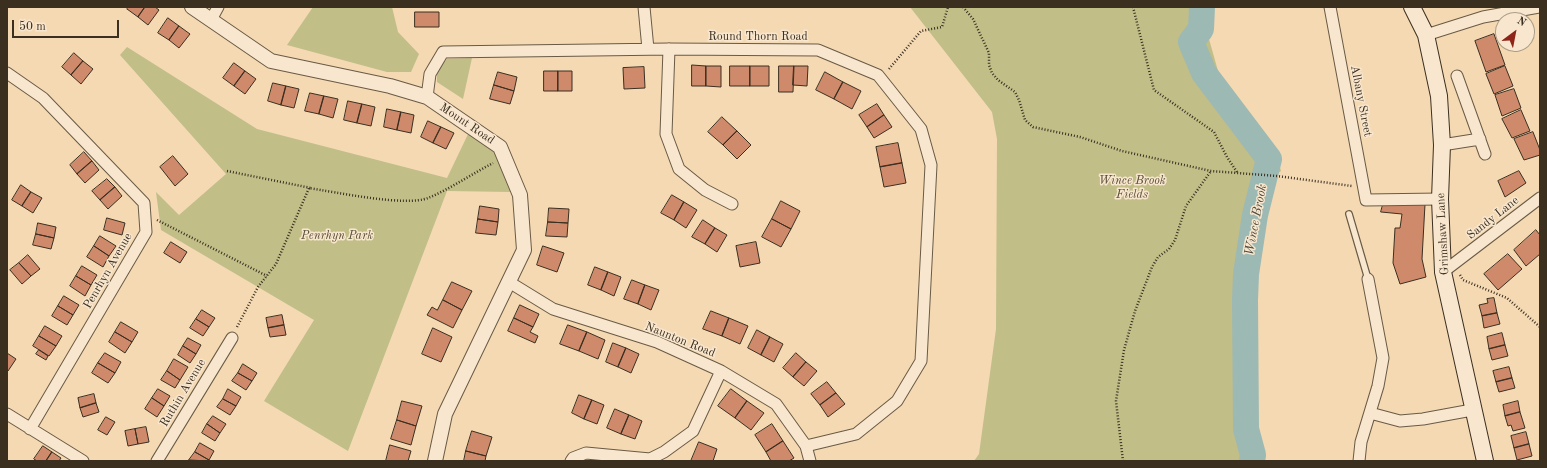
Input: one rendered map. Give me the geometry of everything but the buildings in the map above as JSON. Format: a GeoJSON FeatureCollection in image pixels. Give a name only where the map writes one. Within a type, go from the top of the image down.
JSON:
{"type":"FeatureCollection","features":[{"type":"Feature","properties":{"kind":"main road","name":"Grimshaw Lane"},"geometry":{"type":"LineString","coordinates":[[1412,7],[1426,35],[1440,96],[1442,145],[1440,198],[1448,269],[1472,410],[1485,461]]}},
{"type":"Feature","properties":{"kind":"street","name":"Mount Road"},"geometry":{"type":"LineString","coordinates":[[192,7],[271,61],[390,86],[427,97],[500,147],[520,195],[524,250],[445,414],[435,461]]}},
{"type":"Feature","properties":{"kind":"street"},"geometry":{"type":"LineString","coordinates":[[211,20],[218,7]]}},
{"type":"Feature","properties":{"kind":"street"},"geometry":{"type":"LineString","coordinates":[[644,7],[648,49]]}},
{"type":"Feature","properties":{"kind":"street","name":"Albany Street"},"geometry":{"type":"LineString","coordinates":[[1330,7],[1366,200],[1440,198]]}},
{"type":"Feature","properties":{"kind":"street"},"geometry":{"type":"LineString","coordinates":[[1426,35],[1483,16],[1539,7]]}},
{"type":"Feature","properties":{"kind":"street","name":"Round Thorn Road"},"geometry":{"type":"LineString","coordinates":[[427,97],[430,74],[443,52],[648,49],[818,50],[878,75],[921,129],[931,165],[921,361],[897,401],[856,434],[806,446]]}},
{"type":"Feature","properties":{"kind":"street"},"geometry":{"type":"LineString","coordinates":[[669,49],[666,134],[679,169],[705,190],[732,204]]}},
{"type":"Feature","properties":{"kind":"street","name":"Penrhyn Avenue"},"geometry":{"type":"LineString","coordinates":[[7,73],[43,98],[144,203],[146,232],[30,429]]}},
{"type":"Feature","properties":{"kind":"street"},"geometry":{"type":"LineString","coordinates":[[1457,76],[1485,154]]}},
{"type":"Feature","properties":{"kind":"street"},"geometry":{"type":"LineString","coordinates":[[1442,145],[1480,140]]}},
{"type":"Feature","properties":{"kind":"street","name":"Sandy Lane"},"geometry":{"type":"LineString","coordinates":[[1448,269],[1540,198]]}},
{"type":"Feature","properties":{"kind":"street"},"geometry":{"type":"LineString","coordinates":[[1359,461],[1361,442],[1378,386],[1383,358],[1368,279]]}},
{"type":"Feature","properties":{"kind":"street","name":"Naunton Road"},"geometry":{"type":"LineString","coordinates":[[509,282],[553,309],[657,342],[721,371],[776,404],[806,446],[810,461]]}},
{"type":"Feature","properties":{"kind":"street","name":"Ruthin Avenue"},"geometry":{"type":"LineString","coordinates":[[157,461],[231,338]]}},
{"type":"Feature","properties":{"kind":"street"},"geometry":{"type":"LineString","coordinates":[[571,461],[573,458],[586,453],[650,459],[664,452],[693,431],[721,371]]}},
{"type":"Feature","properties":{"kind":"street"},"geometry":{"type":"LineString","coordinates":[[1370,413],[1400,420],[1423,419],[1472,410]]}},
{"type":"Feature","properties":{"kind":"street"},"geometry":{"type":"LineString","coordinates":[[7,414],[83,461]]}},
{"type":"Feature","properties":{"kind":"lane"},"geometry":{"type":"LineString","coordinates":[[1349,214],[1368,279]]}},
{"type":"Feature","properties":{"kind":"path"},"geometry":{"type":"LineString","coordinates":[[880,78],[921,31],[942,27],[948,7]]}},
{"type":"Feature","properties":{"kind":"path"},"geometry":{"type":"LineString","coordinates":[[963,7],[973,19],[989,53],[989,65],[992,73],[998,80],[1015,92],[1025,120],[1033,127],[1080,138],[1122,151],[1211,171],[1277,176],[1364,188]]}},
{"type":"Feature","properties":{"kind":"path"},"geometry":{"type":"LineString","coordinates":[[1133,7],[1154,90],[1214,132],[1227,157],[1238,173]]}},
{"type":"Feature","properties":{"kind":"path"},"geometry":{"type":"LineString","coordinates":[[227,171],[312,189],[372,198],[410,201],[427,198],[504,156]]}},
{"type":"Feature","properties":{"kind":"path"},"geometry":{"type":"LineString","coordinates":[[1123,461],[1116,401],[1124,350],[1135,311],[1152,267],[1158,257],[1172,244],[1186,206],[1211,171]]}},
{"type":"Feature","properties":{"kind":"path"},"geometry":{"type":"LineString","coordinates":[[231,338],[258,287],[276,264],[309,188],[312,189]]}},
{"type":"Feature","properties":{"kind":"path"},"geometry":{"type":"LineString","coordinates":[[144,214],[267,276]]}},
{"type":"Feature","properties":{"kind":"path"},"geometry":{"type":"LineString","coordinates":[[1448,269],[1463,280],[1507,298],[1540,327]]}},
{"type":"Feature","properties":{"kind":"green space"},"geometry":{"type":"Polygon","coordinates":[[[313,7],[392,7],[398,32],[419,54],[411,72],[387,72],[287,45],[313,7]]]}},
{"type":"Feature","properties":{"kind":"green space","name":"Wince Brook Fields"},"geometry":{"type":"Polygon","coordinates":[[[910,7],[1208,7],[1207,32],[1220,78],[1276,155],[1281,171],[1271,179],[1256,257],[1251,317],[1249,384],[1260,461],[974,461],[979,454],[996,329],[997,139],[992,112],[910,7]]]}},
{"type":"Feature","properties":{"kind":"green space","name":"Penrhyn Park"},"geometry":{"type":"Polygon","coordinates":[[[127,47],[257,129],[447,178],[470,130],[496,149],[511,192],[447,191],[348,451],[264,401],[314,320],[161,230],[156,192],[179,215],[226,174],[120,55],[127,47]]]}},
{"type":"Feature","properties":{"kind":"green space"},"geometry":{"type":"Polygon","coordinates":[[[472,58],[463,99],[437,82],[437,69],[447,59],[472,58]]]}},
{"type":"Feature","properties":{"kind":"waterway","name":"Wince Brook"},"geometry":{"type":"LineString","coordinates":[[1202,7],[1201,29],[1191,42],[1204,73],[1269,159],[1255,215],[1246,274],[1246,429],[1253,455],[1252,461]]}}]}
